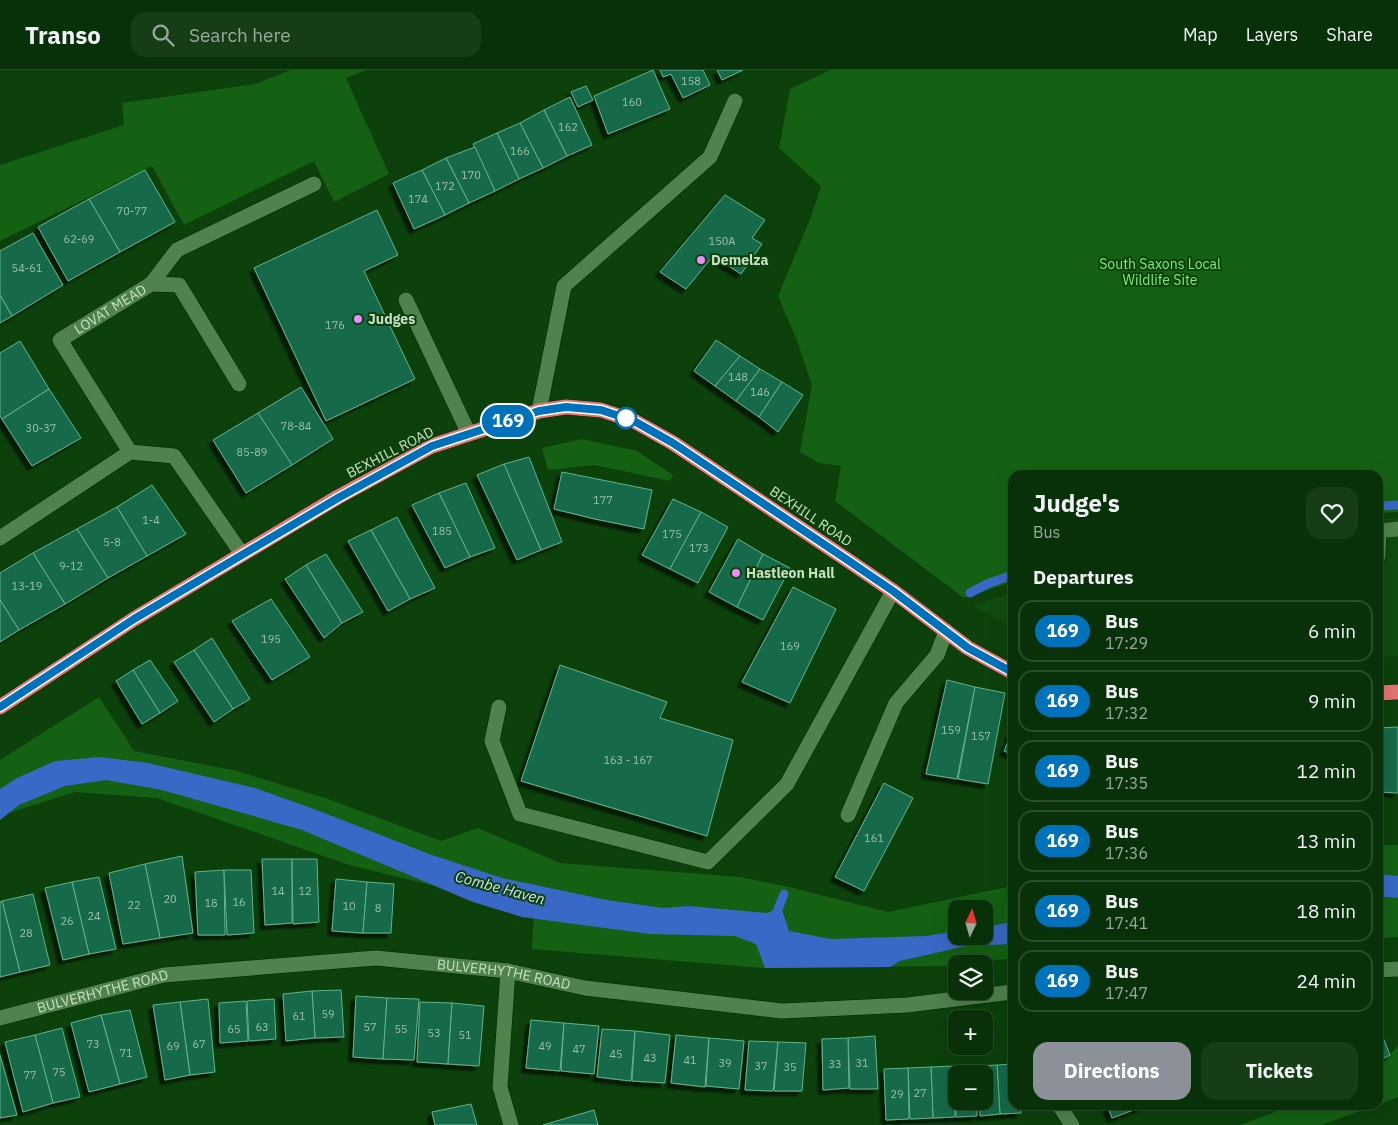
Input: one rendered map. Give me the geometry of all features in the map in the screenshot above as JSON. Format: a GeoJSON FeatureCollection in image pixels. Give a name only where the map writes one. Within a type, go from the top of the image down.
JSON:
{"type":"FeatureCollection","features":[{"type":"Feature","properties":{"kind":"highway","name":"BEXHILL ROAD"},"geometry":{"type":"LineString","coordinates":[[0,707],[134,619],[338,498],[432,446],[539,411],[566,407],[601,410],[634,421],[706,464],[893,591],[968,648],[1008,670]]}},
{"type":"Feature","properties":{"kind":"highway"},"geometry":{"type":"LineString","coordinates":[[1383,693],[1398,692]]}},
{"type":"Feature","properties":{"kind":"street"},"geometry":{"type":"LineString","coordinates":[[539,411],[564,286],[710,156],[735,101]]}},
{"type":"Feature","properties":{"kind":"street"},"geometry":{"type":"LineString","coordinates":[[150,284],[177,250],[314,184]]}},
{"type":"Feature","properties":{"kind":"street","name":"LOVAT MEAD"},"geometry":{"type":"LineString","coordinates":[[130,452],[60,340],[150,284],[179,285],[239,384]]}},
{"type":"Feature","properties":{"kind":"street"},"geometry":{"type":"LineString","coordinates":[[406,300],[469,434]]}},
{"type":"Feature","properties":{"kind":"street"},"geometry":{"type":"LineString","coordinates":[[0,538],[130,452],[174,456],[242,554]]}},
{"type":"Feature","properties":{"kind":"street"},"geometry":{"type":"LineString","coordinates":[[1383,530],[1398,529]]}},
{"type":"Feature","properties":{"kind":"street"},"geometry":{"type":"LineString","coordinates":[[499,707],[492,741],[520,814],[708,862],[786,784],[893,591]]}},
{"type":"Feature","properties":{"kind":"street"},"geometry":{"type":"LineString","coordinates":[[848,815],[896,703],[937,655],[946,631]]}},
{"type":"Feature","properties":{"kind":"street","name":"BULVERHYTHE ROAD"},"geometry":{"type":"LineString","coordinates":[[0,1018],[164,974],[376,958],[508,971],[585,988],[782,1011],[907,1005],[1008,992]]}},
{"type":"Feature","properties":{"kind":"street"},"geometry":{"type":"LineString","coordinates":[[1383,970],[1398,969]]}},
{"type":"Feature","properties":{"kind":"street"},"geometry":{"type":"LineString","coordinates":[[508,971],[500,1088],[511,1125]]}},
{"type":"Feature","properties":{"kind":"street"},"geometry":{"type":"LineString","coordinates":[[1062,1110],[1072,1125]]}},
{"type":"Feature","properties":{"kind":"shaded area"},"geometry":{"type":"Polygon","coordinates":[[[1398,518],[1398,656],[1383,657],[1383,519],[1398,518]]]}},
{"type":"Feature","properties":{"kind":"shaded area"},"geometry":{"type":"Polygon","coordinates":[[[1008,593],[1008,625],[973,606],[1008,593]]]}},
{"type":"Feature","properties":{"kind":"green space"},"geometry":{"type":"Polygon","coordinates":[[[291,70],[366,70],[346,78],[389,174],[334,202],[314,161],[184,225],[152,166],[0,241],[0,165],[124,125],[122,103],[255,84],[291,70]]]}},
{"type":"Feature","properties":{"kind":"green space","name":"South Saxons Local Wildlife Site"},"geometry":{"type":"Polygon","coordinates":[[[831,70],[1398,70],[1398,512],[1383,513],[1383,470],[1008,470],[1008,583],[964,598],[835,501],[841,466],[819,463],[800,452],[812,385],[796,338],[778,296],[811,217],[821,186],[779,148],[790,89],[831,70]]]}},
{"type":"Feature","properties":{"kind":"green space"},"geometry":{"type":"Polygon","coordinates":[[[582,439],[637,451],[673,475],[670,481],[594,465],[548,470],[542,448],[582,439]]]}},
{"type":"Feature","properties":{"kind":"green space"},"geometry":{"type":"Polygon","coordinates":[[[99,697],[134,751],[237,771],[328,799],[441,841],[478,828],[560,863],[740,877],[789,887],[888,912],[1008,887],[1008,959],[993,961],[993,955],[948,955],[948,966],[765,968],[532,949],[534,910],[349,865],[157,798],[75,792],[6,814],[0,820],[0,760],[99,697]]]}},
{"type":"Feature","properties":{"kind":"green space"},"geometry":{"type":"Polygon","coordinates":[[[1383,845],[1398,845],[1398,937],[1383,938],[1383,845]]]}},
{"type":"Feature","properties":{"kind":"green space"},"geometry":{"type":"Polygon","coordinates":[[[1398,1045],[1398,1097],[1383,1103],[1383,1061],[1398,1045]]]}},
{"type":"Feature","properties":{"kind":"green space"},"geometry":{"type":"Polygon","coordinates":[[[1280,1110],[1363,1110],[1321,1125],[1240,1125],[1280,1110]]]}},
{"type":"Feature","properties":{"kind":"water","name":"Combe Haven"},"geometry":{"type":"Polygon","coordinates":[[[100,757],[148,763],[255,788],[429,854],[502,878],[607,900],[663,908],[689,906],[768,913],[779,907],[782,910],[789,931],[831,939],[926,936],[948,932],[948,945],[989,945],[966,946],[900,961],[890,967],[765,968],[756,944],[735,936],[650,934],[522,917],[473,902],[302,830],[162,790],[106,780],[65,786],[19,805],[0,820],[0,789],[17,778],[55,761],[100,757]]]}},
{"type":"Feature","properties":{"kind":"water"},"geometry":{"type":"Polygon","coordinates":[[[1383,874],[1398,876],[1398,898],[1383,896],[1383,874]]]}},
{"type":"Feature","properties":{"kind":"water"},"geometry":{"type":"Polygon","coordinates":[[[1008,923],[1008,944],[993,945],[993,925],[1008,923]]]}},
{"type":"Feature","properties":{"kind":"building"},"geometry":{"type":"Polygon","coordinates":[[[653,70],[670,109],[608,134],[594,96],[653,70]]]}},
{"type":"Feature","properties":{"kind":"building"},"geometry":{"type":"Polygon","coordinates":[[[660,70],[703,70],[710,85],[683,98],[671,74],[663,77],[660,70]]]}},
{"type":"Feature","properties":{"kind":"building"},"geometry":{"type":"Polygon","coordinates":[[[717,70],[743,70],[722,80],[717,70]]]}},
{"type":"Feature","properties":{"kind":"building"},"geometry":{"type":"Polygon","coordinates":[[[586,86],[593,100],[578,107],[571,92],[586,86]]]}},
{"type":"Feature","properties":{"kind":"building"},"geometry":{"type":"Polygon","coordinates":[[[570,97],[592,145],[567,156],[544,110],[570,97]]]}},
{"type":"Feature","properties":{"kind":"building"},"geometry":{"type":"Polygon","coordinates":[[[544,110],[567,156],[543,168],[520,123],[544,110]]]}},
{"type":"Feature","properties":{"kind":"building"},"geometry":{"type":"Polygon","coordinates":[[[520,123],[543,168],[519,179],[497,133],[520,123]]]}},
{"type":"Feature","properties":{"kind":"building"},"geometry":{"type":"Polygon","coordinates":[[[497,133],[519,179],[495,191],[473,144],[497,133]]]}},
{"type":"Feature","properties":{"kind":"building"},"geometry":{"type":"Polygon","coordinates":[[[475,147],[495,191],[469,203],[446,158],[475,147]]]}},
{"type":"Feature","properties":{"kind":"building"},"geometry":{"type":"Polygon","coordinates":[[[446,158],[469,203],[445,215],[422,170],[446,158]]]}},
{"type":"Feature","properties":{"kind":"building"},"geometry":{"type":"Polygon","coordinates":[[[145,170],[175,222],[120,252],[89,199],[145,170]]]}},
{"type":"Feature","properties":{"kind":"building"},"geometry":{"type":"Polygon","coordinates":[[[422,170],[445,215],[414,229],[393,183],[422,170]]]}},
{"type":"Feature","properties":{"kind":"building"},"geometry":{"type":"Polygon","coordinates":[[[725,195],[765,220],[752,238],[762,244],[741,274],[713,256],[686,289],[660,272],[725,195]]]}},
{"type":"Feature","properties":{"kind":"building"},"geometry":{"type":"Polygon","coordinates":[[[89,199],[120,252],[68,281],[38,227],[89,199]]]}},
{"type":"Feature","properties":{"kind":"building"},"geometry":{"type":"Polygon","coordinates":[[[377,210],[398,255],[364,271],[415,379],[326,421],[254,268],[377,210]]]}},
{"type":"Feature","properties":{"kind":"building"},"geometry":{"type":"Polygon","coordinates":[[[33,233],[63,285],[12,316],[0,295],[0,251],[33,233]]]}},
{"type":"Feature","properties":{"kind":"building"},"geometry":{"type":"Polygon","coordinates":[[[0,295],[12,316],[0,323],[0,295]]]}},
{"type":"Feature","properties":{"kind":"building"},"geometry":{"type":"Polygon","coordinates":[[[716,340],[740,356],[715,386],[694,371],[716,340]]]}},
{"type":"Feature","properties":{"kind":"building"},"geometry":{"type":"Polygon","coordinates":[[[20,341],[49,389],[2,419],[0,416],[0,353],[20,341]]]}},
{"type":"Feature","properties":{"kind":"building"},"geometry":{"type":"Polygon","coordinates":[[[740,356],[760,369],[736,401],[715,386],[740,356]]]}},
{"type":"Feature","properties":{"kind":"building"},"geometry":{"type":"Polygon","coordinates":[[[760,369],[782,382],[759,417],[736,401],[760,369]]]}},
{"type":"Feature","properties":{"kind":"building"},"geometry":{"type":"Polygon","coordinates":[[[782,382],[803,395],[778,432],[759,417],[782,382]]]}},
{"type":"Feature","properties":{"kind":"building"},"geometry":{"type":"Polygon","coordinates":[[[301,387],[333,439],[292,465],[258,413],[301,387]]]}},
{"type":"Feature","properties":{"kind":"building"},"geometry":{"type":"Polygon","coordinates":[[[49,389],[81,438],[32,466],[2,419],[49,389]]]}},
{"type":"Feature","properties":{"kind":"building"},"geometry":{"type":"Polygon","coordinates":[[[258,413],[292,465],[246,493],[213,440],[258,413]]]}},
{"type":"Feature","properties":{"kind":"building"},"geometry":{"type":"Polygon","coordinates":[[[529,457],[562,542],[541,550],[504,464],[529,457]]]}},
{"type":"Feature","properties":{"kind":"building"},"geometry":{"type":"Polygon","coordinates":[[[504,464],[541,550],[517,560],[477,475],[504,464]]]}},
{"type":"Feature","properties":{"kind":"building"},"geometry":{"type":"Polygon","coordinates":[[[562,472],[652,490],[644,529],[554,509],[562,472]]]}},
{"type":"Feature","properties":{"kind":"building"},"geometry":{"type":"Polygon","coordinates":[[[466,483],[495,548],[470,557],[439,493],[466,483]]]}},
{"type":"Feature","properties":{"kind":"building"},"geometry":{"type":"Polygon","coordinates":[[[152,485],[186,534],[147,556],[117,507],[152,485]]]}},
{"type":"Feature","properties":{"kind":"building"},"geometry":{"type":"Polygon","coordinates":[[[439,493],[470,557],[445,568],[412,505],[439,493]]]}},
{"type":"Feature","properties":{"kind":"building"},"geometry":{"type":"Polygon","coordinates":[[[673,499],[701,512],[670,569],[642,555],[673,499]]]}},
{"type":"Feature","properties":{"kind":"building"},"geometry":{"type":"Polygon","coordinates":[[[117,507],[147,556],[108,578],[77,529],[117,507]]]}},
{"type":"Feature","properties":{"kind":"building"},"geometry":{"type":"Polygon","coordinates":[[[701,512],[728,527],[698,583],[670,569],[701,512]]]}},
{"type":"Feature","properties":{"kind":"building"},"geometry":{"type":"Polygon","coordinates":[[[397,517],[435,588],[410,599],[371,530],[397,517]]]}},
{"type":"Feature","properties":{"kind":"building"},"geometry":{"type":"Polygon","coordinates":[[[77,529],[108,578],[65,604],[33,553],[77,529]]]}},
{"type":"Feature","properties":{"kind":"building"},"geometry":{"type":"Polygon","coordinates":[[[371,530],[410,599],[388,611],[348,541],[371,530]]]}},
{"type":"Feature","properties":{"kind":"building","name":"Hastleon Hall"},"geometry":{"type":"Polygon","coordinates":[[[738,539],[763,554],[737,607],[709,592],[738,539]]]}},
{"type":"Feature","properties":{"kind":"building"},"geometry":{"type":"Polygon","coordinates":[[[33,553],[65,604],[19,630],[0,600],[0,573],[33,553]]]}},
{"type":"Feature","properties":{"kind":"building"},"geometry":{"type":"Polygon","coordinates":[[[326,554],[363,612],[342,623],[306,565],[326,554]]]}},
{"type":"Feature","properties":{"kind":"building"},"geometry":{"type":"Polygon","coordinates":[[[763,554],[790,568],[763,620],[737,607],[763,554]]]}},
{"type":"Feature","properties":{"kind":"building"},"geometry":{"type":"Polygon","coordinates":[[[306,565],[342,623],[324,638],[285,579],[306,565]]]}},
{"type":"Feature","properties":{"kind":"building"},"geometry":{"type":"Polygon","coordinates":[[[793,587],[836,609],[790,703],[742,682],[793,587]]]}},
{"type":"Feature","properties":{"kind":"building"},"geometry":{"type":"Polygon","coordinates":[[[271,599],[310,657],[272,680],[232,621],[271,599]]]}},
{"type":"Feature","properties":{"kind":"building"},"geometry":{"type":"Polygon","coordinates":[[[0,600],[19,630],[0,642],[0,600]]]}},
{"type":"Feature","properties":{"kind":"building"},"geometry":{"type":"Polygon","coordinates":[[[212,638],[250,699],[233,709],[194,650],[212,638]]]}},
{"type":"Feature","properties":{"kind":"building"},"geometry":{"type":"Polygon","coordinates":[[[194,650],[233,709],[214,722],[174,662],[194,650]]]}},
{"type":"Feature","properties":{"kind":"building"},"geometry":{"type":"Polygon","coordinates":[[[150,660],[178,701],[160,713],[133,670],[150,660]]]}},
{"type":"Feature","properties":{"kind":"building"},"geometry":{"type":"Polygon","coordinates":[[[560,665],[667,702],[660,718],[733,740],[707,836],[521,781],[560,665]]]}},
{"type":"Feature","properties":{"kind":"building"},"geometry":{"type":"Polygon","coordinates":[[[133,670],[160,713],[142,724],[116,681],[133,670]]]}},
{"type":"Feature","properties":{"kind":"building"},"geometry":{"type":"Polygon","coordinates":[[[947,680],[975,687],[957,779],[926,774],[947,680]]]}},
{"type":"Feature","properties":{"kind":"building"},"geometry":{"type":"Polygon","coordinates":[[[975,687],[1005,693],[988,784],[958,779],[975,687]]]}},
{"type":"Feature","properties":{"kind":"building"},"geometry":{"type":"Polygon","coordinates":[[[1398,727],[1398,793],[1383,792],[1383,728],[1398,727]]]}},
{"type":"Feature","properties":{"kind":"building"},"geometry":{"type":"Polygon","coordinates":[[[1008,742],[1008,752],[1004,751],[1008,742]]]}},
{"type":"Feature","properties":{"kind":"building"},"geometry":{"type":"Polygon","coordinates":[[[884,783],[913,798],[864,891],[835,877],[884,783]]]}},
{"type":"Feature","properties":{"kind":"building"},"geometry":{"type":"Polygon","coordinates":[[[182,856],[193,933],[160,938],[145,864],[182,856]]]}},
{"type":"Feature","properties":{"kind":"building"},"geometry":{"type":"Polygon","coordinates":[[[262,859],[292,859],[292,923],[265,925],[262,859]]]}},
{"type":"Feature","properties":{"kind":"building"},"geometry":{"type":"Polygon","coordinates":[[[292,859],[317,859],[319,922],[293,924],[292,859]]]}},
{"type":"Feature","properties":{"kind":"building"},"geometry":{"type":"Polygon","coordinates":[[[145,864],[160,938],[123,944],[109,873],[145,864]]]}},
{"type":"Feature","properties":{"kind":"building"},"geometry":{"type":"Polygon","coordinates":[[[224,870],[225,935],[198,935],[195,872],[224,870]]]}},
{"type":"Feature","properties":{"kind":"building"},"geometry":{"type":"Polygon","coordinates":[[[224,870],[251,870],[254,933],[227,935],[224,870]]]}},
{"type":"Feature","properties":{"kind":"building"},"geometry":{"type":"Polygon","coordinates":[[[99,877],[116,949],[89,954],[72,882],[99,877]]]}},
{"type":"Feature","properties":{"kind":"building"},"geometry":{"type":"Polygon","coordinates":[[[336,879],[367,882],[363,933],[332,931],[336,879]]]}},
{"type":"Feature","properties":{"kind":"building"},"geometry":{"type":"Polygon","coordinates":[[[72,882],[89,954],[63,960],[45,888],[72,882]]]}},
{"type":"Feature","properties":{"kind":"building"},"geometry":{"type":"Polygon","coordinates":[[[367,882],[394,884],[391,933],[363,933],[367,882]]]}},
{"type":"Feature","properties":{"kind":"building"},"geometry":{"type":"Polygon","coordinates":[[[33,894],[50,965],[20,972],[2,901],[33,894]]]}},
{"type":"Feature","properties":{"kind":"building"},"geometry":{"type":"Polygon","coordinates":[[[2,901],[20,972],[0,977],[0,902],[2,901]]]}},
{"type":"Feature","properties":{"kind":"building"},"geometry":{"type":"Polygon","coordinates":[[[341,990],[344,1037],[315,1038],[312,991],[341,990]]]}},
{"type":"Feature","properties":{"kind":"building"},"geometry":{"type":"Polygon","coordinates":[[[312,991],[315,1038],[286,1041],[283,994],[312,991]]]}},
{"type":"Feature","properties":{"kind":"building"},"geometry":{"type":"Polygon","coordinates":[[[356,996],[387,998],[383,1059],[353,1057],[356,996]]]}},
{"type":"Feature","properties":{"kind":"building"},"geometry":{"type":"Polygon","coordinates":[[[387,998],[419,999],[414,1060],[383,1059],[387,998]]]}},
{"type":"Feature","properties":{"kind":"building"},"geometry":{"type":"Polygon","coordinates":[[[208,999],[215,1072],[190,1075],[180,1002],[208,999]]]}},
{"type":"Feature","properties":{"kind":"building"},"geometry":{"type":"Polygon","coordinates":[[[274,999],[276,1039],[249,1041],[247,1001],[274,999]]]}},
{"type":"Feature","properties":{"kind":"building"},"geometry":{"type":"Polygon","coordinates":[[[246,1001],[248,1041],[220,1043],[219,1003],[246,1001]]]}},
{"type":"Feature","properties":{"kind":"building"},"geometry":{"type":"Polygon","coordinates":[[[180,1002],[190,1075],[165,1080],[153,1005],[180,1002]]]}},
{"type":"Feature","properties":{"kind":"building"},"geometry":{"type":"Polygon","coordinates":[[[420,1002],[452,1003],[448,1064],[417,1062],[420,1002]]]}},
{"type":"Feature","properties":{"kind":"building"},"geometry":{"type":"Polygon","coordinates":[[[452,1003],[484,1006],[479,1066],[448,1064],[452,1003]]]}},
{"type":"Feature","properties":{"kind":"building"},"geometry":{"type":"Polygon","coordinates":[[[130,1010],[147,1077],[120,1084],[101,1015],[130,1010]]]}},
{"type":"Feature","properties":{"kind":"building"},"geometry":{"type":"Polygon","coordinates":[[[101,1015],[120,1084],[89,1092],[71,1023],[101,1015]]]}},
{"type":"Feature","properties":{"kind":"building"},"geometry":{"type":"Polygon","coordinates":[[[531,1020],[564,1023],[560,1071],[526,1068],[531,1020]]]}},
{"type":"Feature","properties":{"kind":"building"},"geometry":{"type":"Polygon","coordinates":[[[564,1023],[599,1026],[594,1074],[561,1071],[564,1023]]]}},
{"type":"Feature","properties":{"kind":"building"},"geometry":{"type":"Polygon","coordinates":[[[62,1028],[80,1097],[53,1103],[35,1035],[62,1028]]]}},
{"type":"Feature","properties":{"kind":"building"},"geometry":{"type":"Polygon","coordinates":[[[602,1029],[635,1031],[631,1081],[597,1077],[602,1029]]]}},
{"type":"Feature","properties":{"kind":"building"},"geometry":{"type":"Polygon","coordinates":[[[635,1031],[670,1035],[665,1083],[632,1081],[635,1031]]]}},
{"type":"Feature","properties":{"kind":"building"},"geometry":{"type":"Polygon","coordinates":[[[35,1035],[53,1103],[23,1112],[5,1042],[35,1035]]]}},
{"type":"Feature","properties":{"kind":"building"},"geometry":{"type":"Polygon","coordinates":[[[676,1035],[709,1038],[705,1087],[671,1083],[676,1035]]]}},
{"type":"Feature","properties":{"kind":"building"},"geometry":{"type":"Polygon","coordinates":[[[875,1036],[878,1089],[850,1089],[848,1038],[875,1036]]]}},
{"type":"Feature","properties":{"kind":"building"},"geometry":{"type":"Polygon","coordinates":[[[709,1038],[744,1041],[739,1089],[706,1086],[709,1038]]]}},
{"type":"Feature","properties":{"kind":"building"},"geometry":{"type":"Polygon","coordinates":[[[848,1038],[849,1088],[823,1090],[822,1039],[848,1038]]]}},
{"type":"Feature","properties":{"kind":"building"},"geometry":{"type":"Polygon","coordinates":[[[1383,1038],[1390,1055],[1383,1058],[1383,1038]]]}},
{"type":"Feature","properties":{"kind":"building"},"geometry":{"type":"Polygon","coordinates":[[[749,1041],[778,1042],[773,1091],[745,1090],[749,1041]]]}},
{"type":"Feature","properties":{"kind":"building"},"geometry":{"type":"Polygon","coordinates":[[[778,1042],[806,1043],[802,1091],[774,1091],[778,1042]]]}},
{"type":"Feature","properties":{"kind":"building"},"geometry":{"type":"Polygon","coordinates":[[[0,1055],[17,1115],[0,1118],[0,1055]]]}},
{"type":"Feature","properties":{"kind":"building"},"geometry":{"type":"Polygon","coordinates":[[[1008,1064],[1008,1110],[1021,1110],[1021,1113],[1000,1114],[997,1065],[1008,1064]]]}},
{"type":"Feature","properties":{"kind":"building"},"geometry":{"type":"Polygon","coordinates":[[[993,1065],[997,1065],[1000,1114],[980,1116],[980,1110],[993,1110],[993,1065]]]}},
{"type":"Feature","properties":{"kind":"building"},"geometry":{"type":"Polygon","coordinates":[[[948,1066],[948,1110],[955,1110],[955,1117],[933,1118],[931,1067],[948,1066]]]}},
{"type":"Feature","properties":{"kind":"building"},"geometry":{"type":"Polygon","coordinates":[[[931,1067],[933,1118],[910,1119],[908,1068],[931,1067]]]}},
{"type":"Feature","properties":{"kind":"building"},"geometry":{"type":"Polygon","coordinates":[[[908,1068],[909,1119],[886,1120],[884,1069],[908,1068]]]}},
{"type":"Feature","properties":{"kind":"building"},"geometry":{"type":"Polygon","coordinates":[[[471,1104],[477,1125],[435,1125],[432,1112],[471,1104]]]}},
{"type":"Feature","properties":{"kind":"building"},"geometry":{"type":"Polygon","coordinates":[[[594,1110],[598,1125],[543,1125],[594,1110]]]}},
{"type":"Feature","properties":{"kind":"building"},"geometry":{"type":"Polygon","coordinates":[[[956,1110],[977,1110],[977,1116],[956,1117],[956,1110]]]}},
{"type":"Feature","properties":{"kind":"building"},"geometry":{"type":"Polygon","coordinates":[[[1109,1110],[1134,1110],[1112,1118],[1109,1110]]]}},
{"type":"Feature","properties":{"kind":"waterway"},"geometry":{"type":"LineString","coordinates":[[1383,506],[1398,505]]}},
{"type":"Feature","properties":{"kind":"waterway"},"geometry":{"type":"LineString","coordinates":[[970,593],[1008,576]]}},
{"type":"Feature","properties":{"kind":"waterway"},"geometry":{"type":"LineString","coordinates":[[775,917],[784,894]]}},
{"type":"Feature","properties":{"kind":"bus line","name":"169"},"geometry":{"type":"LineString","coordinates":[[0,707],[134,619],[338,498],[432,446],[539,411],[566,407],[601,410],[634,421],[673,443],[893,591],[968,648],[1008,670]]}},
{"type":"Feature","properties":{"kind":"place","name":"Demelza"},"geometry":{"type":"Point","coordinates":[701,260]}},
{"type":"Feature","properties":{"kind":"place","name":"Judges"},"geometry":{"type":"Point","coordinates":[358,319]}},
{"type":"Feature","properties":{"kind":"place","name":"Hastleon Hall"},"geometry":{"type":"Point","coordinates":[736,573]}}]}
